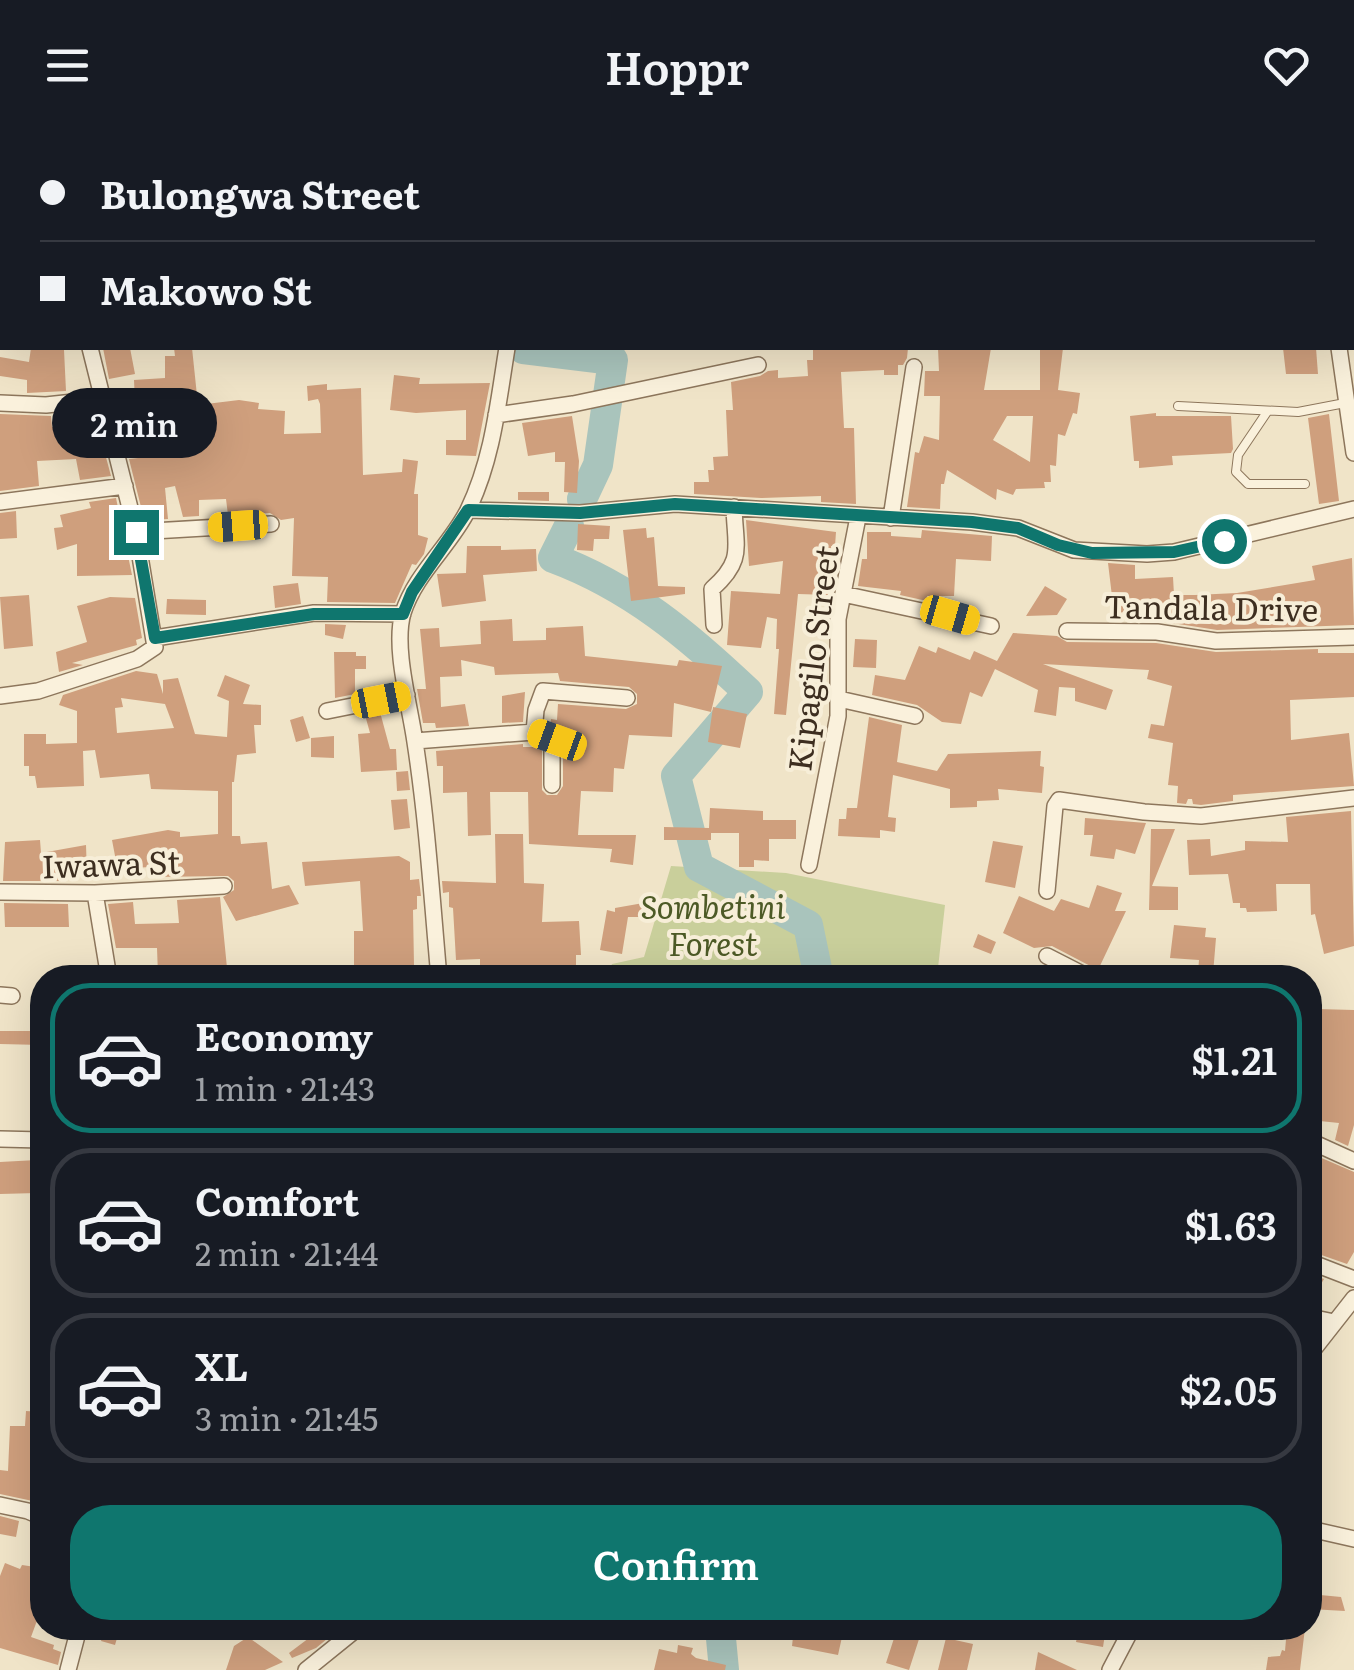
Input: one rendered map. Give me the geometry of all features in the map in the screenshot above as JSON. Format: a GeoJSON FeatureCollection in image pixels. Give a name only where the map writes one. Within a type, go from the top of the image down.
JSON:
{"type":"FeatureCollection","features":[{"type":"Feature","properties":{"kind":"street"},"geometry":{"type":"LineString","coordinates":[[0,696],[38,692],[150,653],[155,647],[136,532],[90,350]]}},
{"type":"Feature","properties":{"kind":"street"},"geometry":{"type":"LineString","coordinates":[[437,965],[430,863],[401,636],[403,614],[412,592],[468,510],[490,453],[507,350]]}},
{"type":"Feature","properties":{"kind":"street"},"geometry":{"type":"LineString","coordinates":[[1340,350],[1348,383],[1346,402],[1354,454]]}},
{"type":"Feature","properties":{"kind":"street"},"geometry":{"type":"LineString","coordinates":[[496,415],[573,404],[758,364]]}},
{"type":"Feature","properties":{"kind":"street"},"geometry":{"type":"LineString","coordinates":[[891,518],[914,366]]}},
{"type":"Feature","properties":{"kind":"street"},"geometry":{"type":"LineString","coordinates":[[0,403],[46,405],[101,399]]}},
{"type":"Feature","properties":{"kind":"street"},"geometry":{"type":"LineString","coordinates":[[0,502],[125,486]]}},
{"type":"Feature","properties":{"kind":"street"},"geometry":{"type":"LineString","coordinates":[[468,510],[580,513],[675,504],[734,507],[1018,528],[1074,550],[1132,554],[1174,552],[1354,509]]}},
{"type":"Feature","properties":{"kind":"street"},"geometry":{"type":"LineString","coordinates":[[714,626],[712,589],[734,567],[737,554],[734,507]]}},
{"type":"Feature","properties":{"kind":"street","name":"Kipagilo Street"},"geometry":{"type":"LineString","coordinates":[[809,864],[839,699],[838,618],[858,517]]}},
{"type":"Feature","properties":{"kind":"street"},"geometry":{"type":"LineString","coordinates":[[136,532],[272,524]]}},
{"type":"Feature","properties":{"kind":"street"},"geometry":{"type":"LineString","coordinates":[[843,594],[991,626]]}},
{"type":"Feature","properties":{"kind":"street"},"geometry":{"type":"LineString","coordinates":[[155,638],[314,614],[403,614]]}},
{"type":"Feature","properties":{"kind":"street","name":"Tandala Drive"},"geometry":{"type":"LineString","coordinates":[[1067,630],[1157,632],[1216,640],[1354,637]]}},
{"type":"Feature","properties":{"kind":"street"},"geometry":{"type":"LineString","coordinates":[[534,732],[542,692],[627,698]]}},
{"type":"Feature","properties":{"kind":"street"},"geometry":{"type":"LineString","coordinates":[[327,711],[408,695]]}},
{"type":"Feature","properties":{"kind":"street"},"geometry":{"type":"LineString","coordinates":[[839,699],[916,716]]}},
{"type":"Feature","properties":{"kind":"street"},"geometry":{"type":"LineString","coordinates":[[415,741],[534,732],[557,740],[552,751],[552,785]]}},
{"type":"Feature","properties":{"kind":"street"},"geometry":{"type":"LineString","coordinates":[[1047,891],[1055,806],[1059,800],[1202,816],[1354,798]]}},
{"type":"Feature","properties":{"kind":"street","name":"Iwawa St"},"geometry":{"type":"LineString","coordinates":[[0,892],[95,893],[224,886]]}},
{"type":"Feature","properties":{"kind":"street"},"geometry":{"type":"LineString","coordinates":[[95,893],[107,965]]}},
{"type":"Feature","properties":{"kind":"street"},"geometry":{"type":"LineString","coordinates":[[1047,956],[1065,965]]}},
{"type":"Feature","properties":{"kind":"street"},"geometry":{"type":"LineString","coordinates":[[0,1138],[30,1139]]}},
{"type":"Feature","properties":{"kind":"street"},"geometry":{"type":"LineString","coordinates":[[1322,1146],[1354,1161]]}},
{"type":"Feature","properties":{"kind":"street"},"geometry":{"type":"LineString","coordinates":[[1322,1267],[1354,1279]]}},
{"type":"Feature","properties":{"kind":"street"},"geometry":{"type":"LineString","coordinates":[[1322,1338],[1354,1298]]}},
{"type":"Feature","properties":{"kind":"street"},"geometry":{"type":"LineString","coordinates":[[1322,1320],[1334,1322]]}},
{"type":"Feature","properties":{"kind":"street"},"geometry":{"type":"LineString","coordinates":[[0,1506],[30,1512]]}},
{"type":"Feature","properties":{"kind":"street"},"geometry":{"type":"LineString","coordinates":[[1322,1532],[1354,1539]]}},
{"type":"Feature","properties":{"kind":"street"},"geometry":{"type":"LineString","coordinates":[[68,1670],[77,1640]]}},
{"type":"Feature","properties":{"kind":"street"},"geometry":{"type":"LineString","coordinates":[[306,1670],[343,1640]]}},
{"type":"Feature","properties":{"kind":"street"},"geometry":{"type":"LineString","coordinates":[[1110,1670],[1126,1640]]}},
{"type":"Feature","properties":{"kind":"lane"},"geometry":{"type":"LineString","coordinates":[[1178,406],[1298,412],[1346,402]]}},
{"type":"Feature","properties":{"kind":"lane"},"geometry":{"type":"LineString","coordinates":[[1267,412],[1238,455],[1236,472],[1248,484],[1305,484]]}},
{"type":"Feature","properties":{"kind":"green space","name":"Sombetini Forest"},"geometry":{"type":"Polygon","coordinates":[[[671,866],[786,873],[945,905],[938,965],[612,965],[644,957],[671,866]]]}},
{"type":"Feature","properties":{"kind":"building"},"geometry":{"type":"Polygon","coordinates":[[[31,350],[64,350],[66,391],[27,393],[27,380],[0,376],[0,357],[29,362],[31,350]]]}},
{"type":"Feature","properties":{"kind":"building"},"geometry":{"type":"Polygon","coordinates":[[[103,350],[130,350],[135,374],[109,379],[103,350]]]}},
{"type":"Feature","properties":{"kind":"building"},"geometry":{"type":"Polygon","coordinates":[[[174,350],[192,350],[198,405],[239,400],[259,403],[258,409],[285,411],[284,434],[321,433],[320,404],[318,399],[308,401],[307,386],[327,384],[327,390],[361,388],[363,475],[402,472],[403,459],[418,461],[414,494],[418,494],[418,535],[428,538],[424,554],[416,565],[412,564],[395,603],[327,602],[328,577],[292,576],[294,518],[281,520],[270,513],[228,515],[226,499],[199,500],[199,516],[183,517],[175,486],[165,488],[168,519],[152,520],[150,509],[142,511],[129,459],[138,458],[136,437],[142,436],[134,380],[165,378],[165,356],[175,356],[174,350]]]}},
{"type":"Feature","properties":{"kind":"building"},"geometry":{"type":"Polygon","coordinates":[[[813,350],[908,350],[903,365],[898,365],[898,375],[884,375],[884,370],[841,372],[844,428],[854,428],[856,504],[821,502],[821,496],[694,494],[694,482],[709,482],[708,470],[714,470],[713,457],[728,456],[726,410],[733,410],[731,382],[778,370],[778,378],[808,376],[807,360],[813,360],[813,350]]]}},
{"type":"Feature","properties":{"kind":"building"},"geometry":{"type":"Polygon","coordinates":[[[938,350],[991,350],[984,390],[1040,390],[1040,350],[1063,350],[1058,390],[1080,393],[1077,414],[1073,413],[1065,436],[1058,434],[1056,466],[1050,465],[1051,482],[1044,482],[1045,488],[1016,489],[1013,495],[997,489],[996,500],[947,470],[941,484],[940,509],[907,507],[915,452],[919,453],[924,436],[939,440],[940,396],[924,396],[925,371],[939,371],[938,350]],[[1007,416],[993,440],[1030,462],[1033,416],[1007,416]]]}},
{"type":"Feature","properties":{"kind":"building"},"geometry":{"type":"Polygon","coordinates":[[[1283,350],[1316,350],[1318,374],[1286,374],[1283,350]]]}},
{"type":"Feature","properties":{"kind":"building"},"geometry":{"type":"Polygon","coordinates":[[[394,375],[420,378],[419,384],[490,383],[476,456],[446,455],[446,440],[466,440],[466,410],[390,410],[394,375]]]}},
{"type":"Feature","properties":{"kind":"building"},"geometry":{"type":"Polygon","coordinates":[[[93,411],[111,476],[80,480],[76,459],[37,461],[39,486],[0,491],[0,414],[51,416],[52,427],[81,426],[79,413],[93,411]]]}},
{"type":"Feature","properties":{"kind":"building"},"geometry":{"type":"Polygon","coordinates":[[[1329,414],[1339,501],[1319,504],[1308,418],[1329,414]]]}},
{"type":"Feature","properties":{"kind":"building"},"geometry":{"type":"Polygon","coordinates":[[[572,416],[579,461],[577,493],[564,492],[565,462],[555,462],[555,452],[528,456],[522,423],[572,416]]]}},
{"type":"Feature","properties":{"kind":"building"},"geometry":{"type":"Polygon","coordinates":[[[1130,416],[1231,416],[1231,453],[1172,456],[1173,465],[1139,468],[1139,461],[1134,461],[1130,416]]]}},
{"type":"Feature","properties":{"kind":"building"},"geometry":{"type":"Polygon","coordinates":[[[518,492],[549,492],[549,501],[518,500],[518,492]]]}},
{"type":"Feature","properties":{"kind":"building"},"geometry":{"type":"Polygon","coordinates":[[[116,498],[132,575],[77,576],[77,544],[57,550],[54,528],[63,527],[60,515],[91,508],[89,502],[116,498]]]}},
{"type":"Feature","properties":{"kind":"building"},"geometry":{"type":"Polygon","coordinates":[[[16,511],[17,538],[0,539],[0,513],[16,511]]]}},
{"type":"Feature","properties":{"kind":"building"},"geometry":{"type":"Polygon","coordinates":[[[746,520],[836,532],[835,546],[831,546],[830,595],[798,594],[786,715],[774,714],[777,619],[767,617],[761,648],[727,645],[731,591],[780,594],[783,561],[749,566],[746,520]]]}},
{"type":"Feature","properties":{"kind":"building"},"geometry":{"type":"Polygon","coordinates":[[[578,524],[610,526],[609,539],[594,539],[593,551],[577,550],[578,524]]]}},
{"type":"Feature","properties":{"kind":"building"},"geometry":{"type":"Polygon","coordinates":[[[646,528],[647,538],[654,537],[658,586],[685,587],[685,594],[631,601],[623,530],[646,528]]]}},
{"type":"Feature","properties":{"kind":"building"},"geometry":{"type":"Polygon","coordinates":[[[922,530],[992,536],[991,561],[956,559],[954,596],[927,596],[927,601],[900,595],[901,591],[858,586],[862,559],[867,559],[867,532],[921,538],[922,530]]]}},
{"type":"Feature","properties":{"kind":"building"},"geometry":{"type":"Polygon","coordinates":[[[467,546],[536,549],[537,571],[483,575],[486,601],[442,607],[437,574],[466,573],[467,546]]]}},
{"type":"Feature","properties":{"kind":"building"},"geometry":{"type":"Polygon","coordinates":[[[1352,558],[1354,625],[1217,630],[1125,620],[1125,612],[1114,613],[1108,563],[1135,565],[1135,579],[1173,577],[1174,595],[1195,595],[1237,593],[1315,580],[1312,566],[1352,558]]]}},
{"type":"Feature","properties":{"kind":"building"},"geometry":{"type":"Polygon","coordinates":[[[298,583],[301,604],[275,608],[273,586],[298,583]]]}},
{"type":"Feature","properties":{"kind":"building"},"geometry":{"type":"Polygon","coordinates":[[[1045,586],[1067,599],[1057,615],[1026,616],[1045,586]]]}},
{"type":"Feature","properties":{"kind":"building"},"geometry":{"type":"Polygon","coordinates":[[[29,595],[33,646],[4,649],[0,597],[29,595]]]}},
{"type":"Feature","properties":{"kind":"building"},"geometry":{"type":"Polygon","coordinates":[[[110,597],[135,598],[142,638],[136,640],[137,645],[72,663],[83,665],[59,672],[56,652],[87,642],[77,606],[110,597]]]}},
{"type":"Feature","properties":{"kind":"building"},"geometry":{"type":"Polygon","coordinates":[[[167,599],[206,600],[206,615],[166,614],[167,599]]]}},
{"type":"Feature","properties":{"kind":"building"},"geometry":{"type":"Polygon","coordinates":[[[512,619],[513,641],[546,640],[546,628],[583,626],[585,656],[677,666],[679,660],[722,666],[711,712],[674,703],[672,737],[629,735],[624,769],[614,768],[613,792],[581,791],[578,835],[636,835],[633,865],[610,862],[612,849],[529,844],[528,792],[490,792],[491,835],[468,836],[467,792],[443,793],[443,766],[437,766],[436,751],[523,744],[542,747],[542,790],[547,795],[557,795],[563,786],[563,753],[568,740],[565,732],[550,726],[551,719],[557,720],[558,704],[626,709],[637,704],[637,694],[629,687],[560,681],[558,673],[495,675],[494,667],[461,660],[462,676],[440,677],[441,707],[465,704],[469,726],[436,728],[435,723],[423,723],[417,689],[426,689],[420,629],[439,628],[440,647],[481,644],[480,621],[512,619]]]}},
{"type":"Feature","properties":{"kind":"building"},"geometry":{"type":"Polygon","coordinates":[[[325,624],[346,625],[343,639],[325,635],[325,624]]]}},
{"type":"Feature","properties":{"kind":"building"},"geometry":{"type":"Polygon","coordinates":[[[1013,633],[1057,636],[1067,642],[1156,643],[1216,652],[1318,649],[1318,653],[1354,653],[1354,697],[1290,700],[1291,740],[1349,733],[1354,786],[1233,795],[1233,801],[1201,805],[1193,804],[1192,799],[1186,804],[1177,803],[1178,786],[1168,785],[1173,743],[1148,738],[1151,724],[1164,726],[1172,686],[1147,679],[1149,670],[1043,664],[1113,690],[1106,710],[1075,701],[1075,688],[1059,687],[1056,716],[1034,712],[1038,690],[995,669],[982,697],[970,692],[961,724],[942,722],[917,705],[872,695],[875,675],[905,680],[919,646],[936,653],[938,647],[970,660],[974,651],[997,661],[1013,633]]]}},
{"type":"Feature","properties":{"kind":"building"},"geometry":{"type":"Polygon","coordinates":[[[855,639],[877,640],[876,668],[853,667],[855,639]]]}},
{"type":"Feature","properties":{"kind":"building"},"geometry":{"type":"Polygon","coordinates":[[[334,652],[366,656],[366,669],[355,669],[355,694],[335,698],[334,652]]]}},
{"type":"Feature","properties":{"kind":"building"},"geometry":{"type":"Polygon","coordinates":[[[136,671],[157,674],[163,694],[163,680],[178,678],[195,734],[227,737],[229,701],[217,696],[225,675],[250,685],[243,704],[261,705],[261,725],[254,725],[256,753],[237,755],[232,782],[232,836],[240,836],[241,844],[267,842],[272,889],[289,885],[299,904],[236,921],[223,897],[234,890],[234,881],[228,876],[152,877],[150,867],[134,868],[134,858],[116,861],[112,840],[168,830],[180,832],[180,837],[218,834],[218,791],[151,789],[149,774],[100,778],[95,750],[83,751],[84,786],[37,788],[35,776],[29,776],[29,766],[24,766],[24,734],[46,734],[46,744],[77,743],[77,711],[59,705],[63,695],[136,671]],[[121,698],[123,707],[115,708],[117,733],[174,728],[165,704],[121,698]]]}},
{"type":"Feature","properties":{"kind":"building"},"geometry":{"type":"Polygon","coordinates":[[[525,692],[523,722],[502,723],[502,696],[525,692]]]}},
{"type":"Feature","properties":{"kind":"building"},"geometry":{"type":"Polygon","coordinates":[[[713,707],[747,714],[740,748],[708,742],[713,707]]]}},
{"type":"Feature","properties":{"kind":"building"},"geometry":{"type":"Polygon","coordinates":[[[380,712],[390,749],[396,749],[397,770],[361,772],[358,734],[370,733],[365,715],[380,712]]]}},
{"type":"Feature","properties":{"kind":"building"},"geometry":{"type":"Polygon","coordinates":[[[303,716],[310,738],[296,742],[290,720],[303,716]]]}},
{"type":"Feature","properties":{"kind":"building"},"geometry":{"type":"Polygon","coordinates":[[[869,717],[902,725],[897,762],[937,771],[948,754],[1041,751],[1042,793],[998,789],[999,800],[977,801],[977,807],[950,808],[950,789],[893,775],[888,817],[896,818],[895,832],[880,830],[880,838],[838,836],[839,819],[846,819],[847,808],[857,808],[869,717]]]}},
{"type":"Feature","properties":{"kind":"building"},"geometry":{"type":"Polygon","coordinates":[[[334,736],[334,758],[311,757],[311,738],[334,736]]]}},
{"type":"Feature","properties":{"kind":"building"},"geometry":{"type":"Polygon","coordinates":[[[408,771],[410,790],[397,791],[396,772],[408,771]]]}},
{"type":"Feature","properties":{"kind":"building"},"geometry":{"type":"Polygon","coordinates":[[[407,799],[410,828],[394,830],[391,800],[407,799]]]}},
{"type":"Feature","properties":{"kind":"building"},"geometry":{"type":"Polygon","coordinates":[[[710,808],[763,811],[763,820],[796,820],[796,839],[769,839],[769,861],[754,860],[754,867],[739,867],[739,833],[711,833],[711,840],[664,840],[664,827],[709,828],[710,808]]]}},
{"type":"Feature","properties":{"kind":"building"},"geometry":{"type":"Polygon","coordinates":[[[1351,811],[1354,946],[1324,954],[1315,914],[1311,915],[1310,884],[1276,884],[1277,911],[1247,912],[1240,908],[1240,903],[1233,903],[1228,874],[1189,875],[1187,840],[1210,839],[1211,856],[1245,850],[1245,841],[1288,842],[1286,817],[1351,811]]]}},
{"type":"Feature","properties":{"kind":"building"},"geometry":{"type":"Polygon","coordinates":[[[1085,818],[1146,823],[1135,854],[1116,849],[1114,859],[1090,856],[1093,835],[1084,835],[1085,818]]]}},
{"type":"Feature","properties":{"kind":"building"},"geometry":{"type":"Polygon","coordinates":[[[1151,829],[1175,829],[1152,886],[1178,887],[1178,910],[1149,910],[1151,829]]]}},
{"type":"Feature","properties":{"kind":"building"},"geometry":{"type":"Polygon","coordinates":[[[495,834],[523,834],[524,883],[544,884],[542,922],[579,921],[581,955],[576,955],[576,965],[480,965],[480,959],[456,960],[453,908],[449,907],[449,892],[443,893],[442,881],[496,883],[495,834]]]}},
{"type":"Feature","properties":{"kind":"building"},"geometry":{"type":"Polygon","coordinates":[[[40,840],[41,853],[86,845],[87,874],[66,877],[66,881],[3,881],[5,842],[40,840]]]}},
{"type":"Feature","properties":{"kind":"building"},"geometry":{"type":"Polygon","coordinates":[[[993,841],[1023,846],[1015,888],[985,882],[993,841]]]}},
{"type":"Feature","properties":{"kind":"building"},"geometry":{"type":"Polygon","coordinates":[[[399,856],[410,862],[410,880],[419,879],[421,896],[417,896],[417,909],[413,910],[414,965],[354,965],[354,931],[363,931],[360,881],[305,886],[302,862],[399,856]]]}},
{"type":"Feature","properties":{"kind":"building"},"geometry":{"type":"Polygon","coordinates":[[[1097,885],[1122,893],[1115,911],[1126,911],[1100,965],[1088,965],[1052,946],[1034,948],[1003,933],[1019,896],[1054,911],[1061,899],[1089,908],[1097,885]]]}},
{"type":"Feature","properties":{"kind":"building"},"geometry":{"type":"Polygon","coordinates":[[[220,897],[227,965],[158,965],[157,948],[116,948],[108,904],[133,902],[135,924],[179,923],[177,900],[220,897]]]}},
{"type":"Feature","properties":{"kind":"building"},"geometry":{"type":"Polygon","coordinates":[[[4,903],[68,904],[69,927],[5,927],[4,903]]]}},
{"type":"Feature","properties":{"kind":"building"},"geometry":{"type":"Polygon","coordinates":[[[654,903],[655,917],[628,917],[622,954],[600,950],[607,910],[615,912],[615,908],[654,903]]]}},
{"type":"Feature","properties":{"kind":"building"},"geometry":{"type":"Polygon","coordinates":[[[1174,925],[1206,928],[1205,937],[1216,938],[1214,965],[1170,958],[1174,925]]]}},
{"type":"Feature","properties":{"kind":"building"},"geometry":{"type":"Polygon","coordinates":[[[978,934],[996,942],[991,954],[973,947],[978,934]]]}},
{"type":"Feature","properties":{"kind":"building"},"geometry":{"type":"Polygon","coordinates":[[[1322,1009],[1354,1010],[1354,1125],[1348,1146],[1335,1140],[1339,1123],[1322,1121],[1322,1009]]]}},
{"type":"Feature","properties":{"kind":"building"},"geometry":{"type":"Polygon","coordinates":[[[0,1031],[30,1031],[30,1045],[0,1044],[0,1031]]]}},
{"type":"Feature","properties":{"kind":"building"},"geometry":{"type":"Polygon","coordinates":[[[1322,1158],[1354,1172],[1354,1252],[1347,1264],[1322,1255],[1322,1158]]]}},
{"type":"Feature","properties":{"kind":"building"},"geometry":{"type":"Polygon","coordinates":[[[30,1160],[30,1193],[0,1194],[0,1162],[30,1160]]]}},
{"type":"Feature","properties":{"kind":"building"},"geometry":{"type":"Polygon","coordinates":[[[26,1411],[30,1411],[30,1500],[0,1494],[0,1470],[8,1471],[10,1426],[25,1426],[26,1411]]]}},
{"type":"Feature","properties":{"kind":"building"},"geometry":{"type":"Polygon","coordinates":[[[0,1516],[19,1521],[16,1537],[0,1534],[0,1516]]]}},
{"type":"Feature","properties":{"kind":"building"},"geometry":{"type":"Polygon","coordinates":[[[5,1563],[20,1569],[22,1565],[30,1566],[30,1640],[54,1645],[53,1649],[61,1652],[58,1665],[0,1648],[0,1576],[5,1563]]]}},
{"type":"Feature","properties":{"kind":"building"},"geometry":{"type":"Polygon","coordinates":[[[1322,1595],[1341,1597],[1345,1611],[1322,1610],[1322,1595]]]}},
{"type":"Feature","properties":{"kind":"building"},"geometry":{"type":"Polygon","coordinates":[[[252,1640],[283,1662],[265,1670],[226,1670],[234,1646],[252,1640]]]}},
{"type":"Feature","properties":{"kind":"building"},"geometry":{"type":"Polygon","coordinates":[[[306,1640],[326,1640],[292,1658],[289,1653],[306,1640]]]}},
{"type":"Feature","properties":{"kind":"building"},"geometry":{"type":"Polygon","coordinates":[[[793,1640],[841,1640],[838,1655],[792,1646],[793,1640]]]}},
{"type":"Feature","properties":{"kind":"building"},"geometry":{"type":"Polygon","coordinates":[[[893,1640],[919,1640],[909,1670],[886,1663],[893,1640]]]}},
{"type":"Feature","properties":{"kind":"building"},"geometry":{"type":"Polygon","coordinates":[[[946,1640],[973,1644],[967,1670],[938,1670],[946,1640]]]}},
{"type":"Feature","properties":{"kind":"building"},"geometry":{"type":"Polygon","coordinates":[[[1076,1640],[1104,1640],[1103,1647],[1076,1640]]]}},
{"type":"Feature","properties":{"kind":"building"},"geometry":{"type":"Polygon","coordinates":[[[1286,1640],[1304,1640],[1300,1670],[1266,1670],[1268,1657],[1280,1656],[1286,1640]]]}},
{"type":"Feature","properties":{"kind":"building"},"geometry":{"type":"Polygon","coordinates":[[[678,1645],[693,1648],[691,1654],[696,1658],[726,1665],[725,1670],[654,1670],[659,1649],[677,1653],[678,1645]]]}},
{"type":"Feature","properties":{"kind":"building"},"geometry":{"type":"Polygon","coordinates":[[[1038,1652],[1077,1670],[1035,1670],[1038,1652]]]}},
{"type":"Feature","properties":{"kind":"waterway"},"geometry":{"type":"LineString","coordinates":[[531,350],[613,360],[598,465],[582,499]]}},
{"type":"Feature","properties":{"kind":"waterway"},"geometry":{"type":"LineString","coordinates":[[569,526],[553,558],[608,583],[658,615],[748,692],[676,776],[699,867],[808,925],[816,965]]}},
{"type":"Feature","properties":{"kind":"waterway"},"geometry":{"type":"LineString","coordinates":[[721,1640],[724,1670]]}},
{"type":"Feature","properties":{"kind":"route"},"geometry":{"type":"LineString","coordinates":[[136,532],[155,638],[314,614],[403,614],[412,592],[468,510],[580,513],[675,504],[972,522],[1018,528],[1058,545],[1092,553],[1174,552],[1224,541]]}}]}
